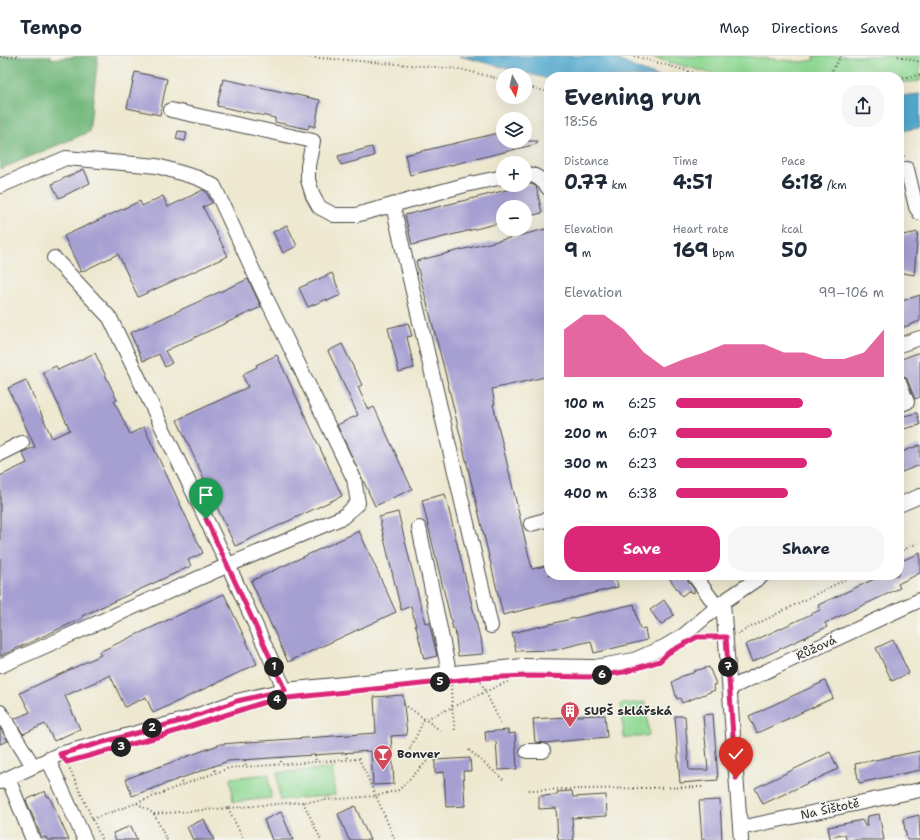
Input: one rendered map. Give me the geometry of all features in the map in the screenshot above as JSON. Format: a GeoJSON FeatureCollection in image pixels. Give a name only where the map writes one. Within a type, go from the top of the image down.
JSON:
{"type":"FeatureCollection","features":[{"type":"Feature","properties":{"kind":"street"},"geometry":{"type":"LineString","coordinates":[[171,110],[313,141],[308,166],[308,180],[313,196],[319,207],[334,214],[356,214],[393,206],[465,185],[496,178]]}},
{"type":"Feature","properties":{"kind":"street"},"geometry":{"type":"LineString","coordinates":[[0,186],[66,158],[157,166],[198,178],[214,186],[261,288],[354,479],[358,503],[343,517],[228,565],[0,666]]}},
{"type":"Feature","properties":{"kind":"street"},"geometry":{"type":"LineString","coordinates":[[907,169],[916,207],[920,213]]}},
{"type":"Feature","properties":{"kind":"street"},"geometry":{"type":"LineString","coordinates":[[532,174],[544,181]]}},
{"type":"Feature","properties":{"kind":"street"},"geometry":{"type":"LineString","coordinates":[[393,206],[491,626]]}},
{"type":"Feature","properties":{"kind":"street"},"geometry":{"type":"LineString","coordinates":[[54,258],[110,318],[228,565],[285,690]]}},
{"type":"Feature","properties":{"kind":"street"},"geometry":{"type":"LineString","coordinates":[[904,343],[920,338]]}},
{"type":"Feature","properties":{"kind":"street"},"geometry":{"type":"LineString","coordinates":[[904,394],[907,402],[904,403]]}},
{"type":"Feature","properties":{"kind":"street"},"geometry":{"type":"LineString","coordinates":[[0,454],[22,444]]}},
{"type":"Feature","properties":{"kind":"street"},"geometry":{"type":"LineString","coordinates":[[904,503],[920,496]]}},
{"type":"Feature","properties":{"kind":"street"},"geometry":{"type":"LineString","coordinates":[[531,524],[544,520]]}},
{"type":"Feature","properties":{"kind":"street"},"geometry":{"type":"LineString","coordinates":[[419,528],[450,678]]}},
{"type":"Feature","properties":{"kind":"street"},"geometry":{"type":"LineString","coordinates":[[698,580],[720,604],[726,637],[741,834]]}},
{"type":"Feature","properties":{"kind":"street"},"geometry":{"type":"LineString","coordinates":[[33,840],[4,780],[54,756],[184,720],[237,701],[285,690],[450,678],[522,666],[595,667],[634,660],[664,647],[684,635],[720,604],[741,582]]}},
{"type":"Feature","properties":{"kind":"street","name":"Růžová"},"geometry":{"type":"LineString","coordinates":[[730,688],[920,600]]}},
{"type":"Feature","properties":{"kind":"street","name":"Růžová"},"geometry":{"type":"LineString","coordinates":[[902,608],[920,609]]}},
{"type":"Feature","properties":{"kind":"street"},"geometry":{"type":"LineString","coordinates":[[0,712],[33,766]]}},
{"type":"Feature","properties":{"kind":"street"},"geometry":{"type":"LineString","coordinates":[[527,752],[543,751]]}},
{"type":"Feature","properties":{"kind":"street"},"geometry":{"type":"LineString","coordinates":[[54,756],[85,840]]}},
{"type":"Feature","properties":{"kind":"street","name":"Na Šištotě"},"geometry":{"type":"LineString","coordinates":[[741,834],[920,790]]}},
{"type":"Feature","properties":{"kind":"path"},"geometry":{"type":"LineString","coordinates":[[0,56],[20,56]]}},
{"type":"Feature","properties":{"kind":"path"},"geometry":{"type":"LineString","coordinates":[[294,56],[460,69],[496,78]]}},
{"type":"Feature","properties":{"kind":"path"},"geometry":{"type":"LineString","coordinates":[[634,56],[691,72]]}},
{"type":"Feature","properties":{"kind":"path"},"geometry":{"type":"LineString","coordinates":[[831,72],[841,56]]}},
{"type":"Feature","properties":{"kind":"path"},"geometry":{"type":"LineString","coordinates":[[898,56],[920,62]]}},
{"type":"Feature","properties":{"kind":"path"},"geometry":{"type":"LineString","coordinates":[[904,77],[920,74]]}},
{"type":"Feature","properties":{"kind":"path"},"geometry":{"type":"LineString","coordinates":[[532,88],[544,91]]}},
{"type":"Feature","properties":{"kind":"path"},"geometry":{"type":"LineString","coordinates":[[904,550],[920,542]]}},
{"type":"Feature","properties":{"kind":"path"},"geometry":{"type":"LineString","coordinates":[[697,637],[732,636],[844,580]]}},
{"type":"Feature","properties":{"kind":"path"},"geometry":{"type":"LineString","coordinates":[[408,754],[424,720],[513,678],[506,677]]}},
{"type":"Feature","properties":{"kind":"path"},"geometry":{"type":"LineString","coordinates":[[450,678],[455,731]]}},
{"type":"Feature","properties":{"kind":"path"},"geometry":{"type":"LineString","coordinates":[[479,678],[501,724]]}},
{"type":"Feature","properties":{"kind":"path"},"geometry":{"type":"LineString","coordinates":[[404,704],[441,732]]}},
{"type":"Feature","properties":{"kind":"path"},"geometry":{"type":"LineString","coordinates":[[469,750],[505,781]]}},
{"type":"Feature","properties":{"kind":"path"},"geometry":{"type":"LineString","coordinates":[[346,752],[347,760]]}},
{"type":"Feature","properties":{"kind":"path"},"geometry":{"type":"LineString","coordinates":[[154,814],[376,796],[399,790],[436,752]]}},
{"type":"Feature","properties":{"kind":"path"},"geometry":{"type":"LineString","coordinates":[[315,755],[316,762]]}},
{"type":"Feature","properties":{"kind":"path"},"geometry":{"type":"LineString","coordinates":[[54,756],[67,762],[102,840]]}},
{"type":"Feature","properties":{"kind":"path"},"geometry":{"type":"LineString","coordinates":[[281,757],[281,765]]}},
{"type":"Feature","properties":{"kind":"path"},"geometry":{"type":"LineString","coordinates":[[92,819],[229,768],[359,759],[395,840]]}},
{"type":"Feature","properties":{"kind":"path"},"geometry":{"type":"LineString","coordinates":[[245,760],[246,767]]}},
{"type":"Feature","properties":{"kind":"path"},"geometry":{"type":"LineString","coordinates":[[213,766],[216,773]]}},
{"type":"Feature","properties":{"kind":"path"},"geometry":{"type":"LineString","coordinates":[[180,778],[182,785]]}},
{"type":"Feature","properties":{"kind":"path"},"geometry":{"type":"LineString","coordinates":[[530,790],[702,787]]}},
{"type":"Feature","properties":{"kind":"path"},"geometry":{"type":"LineString","coordinates":[[151,789],[154,796]]}},
{"type":"Feature","properties":{"kind":"path"},"geometry":{"type":"LineString","coordinates":[[303,802],[321,840]]}},
{"type":"Feature","properties":{"kind":"path"},"geometry":{"type":"LineString","coordinates":[[137,803],[154,814],[167,840]]}},
{"type":"Feature","properties":{"kind":"path"},"geometry":{"type":"LineString","coordinates":[[228,808],[244,840]]}},
{"type":"Feature","properties":{"kind":"green space"},"geometry":{"type":"Polygon","coordinates":[[[0,56],[51,56],[51,59],[98,56],[89,132],[0,169],[0,56]]]}},
{"type":"Feature","properties":{"kind":"green space"},"geometry":{"type":"Polygon","coordinates":[[[647,56],[742,56],[802,62],[814,60],[814,56],[920,56],[920,81],[904,83],[904,72],[706,72],[647,56]]]}},
{"type":"Feature","properties":{"kind":"green space"},"geometry":{"type":"Polygon","coordinates":[[[646,702],[649,736],[624,738],[621,704],[646,702]]]}},
{"type":"Feature","properties":{"kind":"green space"},"geometry":{"type":"Polygon","coordinates":[[[332,768],[335,795],[280,800],[277,773],[332,768]]]}},
{"type":"Feature","properties":{"kind":"green space"},"geometry":{"type":"Polygon","coordinates":[[[269,774],[271,798],[233,802],[230,778],[269,774]]]}},
{"type":"Feature","properties":{"kind":"water"},"geometry":{"type":"Polygon","coordinates":[[[459,56],[610,56],[646,72],[544,72],[544,78],[532,75],[532,68],[506,68],[459,56]]]}},
{"type":"Feature","properties":{"kind":"water"},"geometry":{"type":"Polygon","coordinates":[[[920,94],[920,128],[904,130],[904,96],[920,94]]]}},
{"type":"Feature","properties":{"kind":"building"},"geometry":{"type":"Polygon","coordinates":[[[135,72],[167,79],[160,115],[127,108],[135,72]]]}},
{"type":"Feature","properties":{"kind":"building"},"geometry":{"type":"Polygon","coordinates":[[[223,79],[320,100],[315,127],[309,125],[308,129],[275,122],[275,118],[217,106],[223,79]]]}},
{"type":"Feature","properties":{"kind":"building"},"geometry":{"type":"Polygon","coordinates":[[[178,131],[187,132],[185,141],[176,139],[178,131]]]}},
{"type":"Feature","properties":{"kind":"building"},"geometry":{"type":"Polygon","coordinates":[[[496,134],[496,148],[521,148],[410,175],[405,155],[496,134]]]}},
{"type":"Feature","properties":{"kind":"building"},"geometry":{"type":"Polygon","coordinates":[[[532,141],[537,141],[537,144],[532,145],[532,141]]]}},
{"type":"Feature","properties":{"kind":"building"},"geometry":{"type":"Polygon","coordinates":[[[372,147],[374,156],[341,165],[338,156],[372,147]]]}},
{"type":"Feature","properties":{"kind":"building"},"geometry":{"type":"Polygon","coordinates":[[[84,169],[90,183],[59,198],[52,184],[84,169]]]}},
{"type":"Feature","properties":{"kind":"building"},"geometry":{"type":"Polygon","coordinates":[[[532,184],[536,186],[542,213],[532,215],[532,200],[496,200],[496,224],[412,245],[405,215],[498,192],[532,192],[532,184]]]}},
{"type":"Feature","properties":{"kind":"building"},"geometry":{"type":"Polygon","coordinates":[[[203,190],[206,192],[212,203],[203,207],[228,256],[138,297],[118,254],[81,272],[64,236],[140,201],[142,206],[163,196],[168,207],[203,190]]]}},
{"type":"Feature","properties":{"kind":"building"},"geometry":{"type":"Polygon","coordinates":[[[287,225],[297,246],[283,253],[273,232],[287,225]]]}},
{"type":"Feature","properties":{"kind":"building"},"geometry":{"type":"Polygon","coordinates":[[[544,229],[544,377],[492,389],[495,404],[493,404],[532,569],[544,566],[544,580],[616,580],[618,587],[503,615],[446,376],[416,261],[518,236],[532,236],[532,232],[544,229]]]}},
{"type":"Feature","properties":{"kind":"building"},"geometry":{"type":"Polygon","coordinates":[[[918,232],[914,275],[904,273],[904,235],[918,232]]]}},
{"type":"Feature","properties":{"kind":"building"},"geometry":{"type":"Polygon","coordinates":[[[332,273],[341,295],[308,307],[299,288],[332,273]]]}},
{"type":"Feature","properties":{"kind":"building"},"geometry":{"type":"Polygon","coordinates":[[[248,279],[261,307],[165,351],[172,363],[165,367],[159,354],[143,361],[130,333],[248,279]]]}},
{"type":"Feature","properties":{"kind":"building"},"geometry":{"type":"Polygon","coordinates":[[[920,295],[920,321],[904,327],[904,300],[920,295]]]}},
{"type":"Feature","properties":{"kind":"building"},"geometry":{"type":"Polygon","coordinates":[[[408,323],[412,336],[407,337],[414,368],[399,372],[388,328],[408,323]]]}},
{"type":"Feature","properties":{"kind":"building"},"geometry":{"type":"Polygon","coordinates":[[[342,344],[362,385],[358,387],[368,410],[374,407],[412,489],[375,506],[337,425],[358,415],[328,351],[342,344]]]}},
{"type":"Feature","properties":{"kind":"building"},"geometry":{"type":"Polygon","coordinates":[[[920,352],[920,397],[915,399],[907,379],[904,376],[904,358],[920,352]]]}},
{"type":"Feature","properties":{"kind":"building"},"geometry":{"type":"Polygon","coordinates":[[[95,353],[117,400],[114,401],[130,434],[144,427],[203,553],[188,560],[191,566],[82,616],[83,618],[0,656],[0,476],[27,463],[22,452],[35,447],[8,388],[26,380],[52,438],[70,430],[43,372],[56,366],[58,370],[95,353]]]}},
{"type":"Feature","properties":{"kind":"building"},"geometry":{"type":"Polygon","coordinates":[[[277,355],[342,496],[235,546],[177,420],[248,387],[243,377],[245,373],[257,367],[256,365],[277,355]]]}},
{"type":"Feature","properties":{"kind":"building"},"geometry":{"type":"Polygon","coordinates":[[[917,413],[920,425],[904,429],[904,416],[917,413]]]}},
{"type":"Feature","properties":{"kind":"building"},"geometry":{"type":"Polygon","coordinates":[[[920,445],[920,465],[904,471],[904,451],[920,445]]]}},
{"type":"Feature","properties":{"kind":"building"},"geometry":{"type":"Polygon","coordinates":[[[445,494],[480,638],[481,637],[483,654],[458,656],[455,629],[453,629],[422,500],[445,494]]]}},
{"type":"Feature","properties":{"kind":"building"},"geometry":{"type":"Polygon","coordinates":[[[398,512],[425,623],[429,622],[437,656],[424,659],[411,606],[401,610],[379,517],[398,512]]]}},
{"type":"Feature","properties":{"kind":"building"},"geometry":{"type":"Polygon","coordinates":[[[359,531],[396,612],[288,662],[251,581],[359,531]]]}},
{"type":"Feature","properties":{"kind":"building"},"geometry":{"type":"Polygon","coordinates":[[[920,553],[920,573],[898,584],[900,588],[825,623],[827,627],[752,662],[745,645],[820,610],[818,605],[872,580],[904,580],[904,560],[920,553]]]}},
{"type":"Feature","properties":{"kind":"building"},"geometry":{"type":"Polygon","coordinates":[[[671,580],[687,580],[694,589],[694,593],[688,591],[682,596],[671,580]]]}},
{"type":"Feature","properties":{"kind":"building"},"geometry":{"type":"Polygon","coordinates":[[[224,594],[257,664],[153,713],[146,697],[125,707],[110,675],[65,696],[80,729],[54,741],[45,724],[23,734],[14,719],[30,712],[20,693],[101,655],[99,652],[224,594]]]}},
{"type":"Feature","properties":{"kind":"building"},"geometry":{"type":"Polygon","coordinates":[[[664,600],[674,615],[661,625],[650,610],[664,600]]]}},
{"type":"Feature","properties":{"kind":"building"},"geometry":{"type":"Polygon","coordinates":[[[634,604],[640,629],[645,628],[647,640],[594,653],[591,641],[554,650],[516,651],[512,633],[634,604]]]}},
{"type":"Feature","properties":{"kind":"building"},"geometry":{"type":"Polygon","coordinates":[[[893,640],[909,673],[892,681],[876,648],[893,640]]]}},
{"type":"Feature","properties":{"kind":"building"},"geometry":{"type":"Polygon","coordinates":[[[709,667],[716,684],[713,685],[715,690],[682,703],[680,698],[677,699],[672,682],[682,676],[693,673],[694,671],[709,667]]]}},
{"type":"Feature","properties":{"kind":"building"},"geometry":{"type":"Polygon","coordinates":[[[825,681],[833,698],[757,733],[749,716],[825,681]]]}},
{"type":"Feature","properties":{"kind":"building"},"geometry":{"type":"Polygon","coordinates":[[[403,695],[407,735],[391,736],[394,784],[373,785],[371,751],[228,761],[132,796],[126,779],[221,744],[376,733],[374,697],[403,695]]]}},
{"type":"Feature","properties":{"kind":"building"},"geometry":{"type":"Polygon","coordinates":[[[713,714],[718,780],[680,783],[675,716],[685,716],[689,770],[708,770],[703,715],[713,714]]]}},
{"type":"Feature","properties":{"kind":"building","name":"SUPŠ sklářská"},"geometry":{"type":"Polygon","coordinates":[[[605,715],[607,737],[545,743],[535,742],[533,719],[605,715]]]}},
{"type":"Feature","properties":{"kind":"building"},"geometry":{"type":"Polygon","coordinates":[[[0,728],[8,741],[0,744],[0,728]]]}},
{"type":"Feature","properties":{"kind":"building"},"geometry":{"type":"Polygon","coordinates":[[[508,730],[508,734],[515,733],[517,769],[498,770],[496,741],[486,742],[485,732],[508,730]]]}},
{"type":"Feature","properties":{"kind":"building"},"geometry":{"type":"Polygon","coordinates":[[[920,751],[920,770],[859,783],[855,764],[920,751]]]}},
{"type":"Feature","properties":{"kind":"building"},"geometry":{"type":"Polygon","coordinates":[[[830,752],[838,769],[763,804],[755,788],[830,752]]]}},
{"type":"Feature","properties":{"kind":"building"},"geometry":{"type":"Polygon","coordinates":[[[470,758],[471,771],[463,771],[465,806],[446,807],[444,772],[435,773],[435,760],[470,758]]]}},
{"type":"Feature","properties":{"kind":"building"},"geometry":{"type":"Polygon","coordinates":[[[45,791],[47,797],[49,796],[69,840],[47,840],[46,837],[42,838],[26,800],[45,791]]]}},
{"type":"Feature","properties":{"kind":"building"},"geometry":{"type":"Polygon","coordinates":[[[572,791],[573,797],[606,795],[607,816],[572,818],[574,840],[558,840],[556,808],[539,809],[539,796],[557,795],[557,792],[572,791]]]}},
{"type":"Feature","properties":{"kind":"building"},"geometry":{"type":"Polygon","coordinates":[[[720,800],[722,840],[702,840],[699,801],[720,800]]]}},
{"type":"Feature","properties":{"kind":"building"},"geometry":{"type":"Polygon","coordinates":[[[355,806],[370,840],[349,840],[338,814],[355,806]]]}},
{"type":"Feature","properties":{"kind":"building"},"geometry":{"type":"Polygon","coordinates":[[[281,812],[293,840],[272,840],[264,820],[281,812]]]}},
{"type":"Feature","properties":{"kind":"building"},"geometry":{"type":"Polygon","coordinates":[[[879,814],[884,840],[846,840],[845,834],[830,838],[828,827],[862,820],[865,826],[867,826],[866,819],[868,816],[879,814]]]}},
{"type":"Feature","properties":{"kind":"building"},"geometry":{"type":"Polygon","coordinates":[[[919,815],[920,840],[907,840],[903,819],[919,815]]]}},
{"type":"Feature","properties":{"kind":"building"},"geometry":{"type":"Polygon","coordinates":[[[204,819],[214,840],[193,840],[187,827],[204,819]]]}},
{"type":"Feature","properties":{"kind":"building"},"geometry":{"type":"Polygon","coordinates":[[[131,826],[137,840],[116,840],[113,833],[131,826]]]}},
{"type":"Feature","properties":{"kind":"place","name":"SUPŠ sklářská"},"geometry":{"type":"Point","coordinates":[570,728]}},
{"type":"Feature","properties":{"kind":"place","name":"Bonver"},"geometry":{"type":"Point","coordinates":[383,771]}},
{"type":"Feature","properties":{"kind":"route"},"geometry":{"type":"LineString","coordinates":[[206,519],[285,690],[237,701],[184,720],[60,754],[67,762],[161,736],[262,703],[288,698],[479,678],[528,676],[590,677],[624,672],[660,661],[668,653],[697,637],[726,637],[736,778]]}}]}
